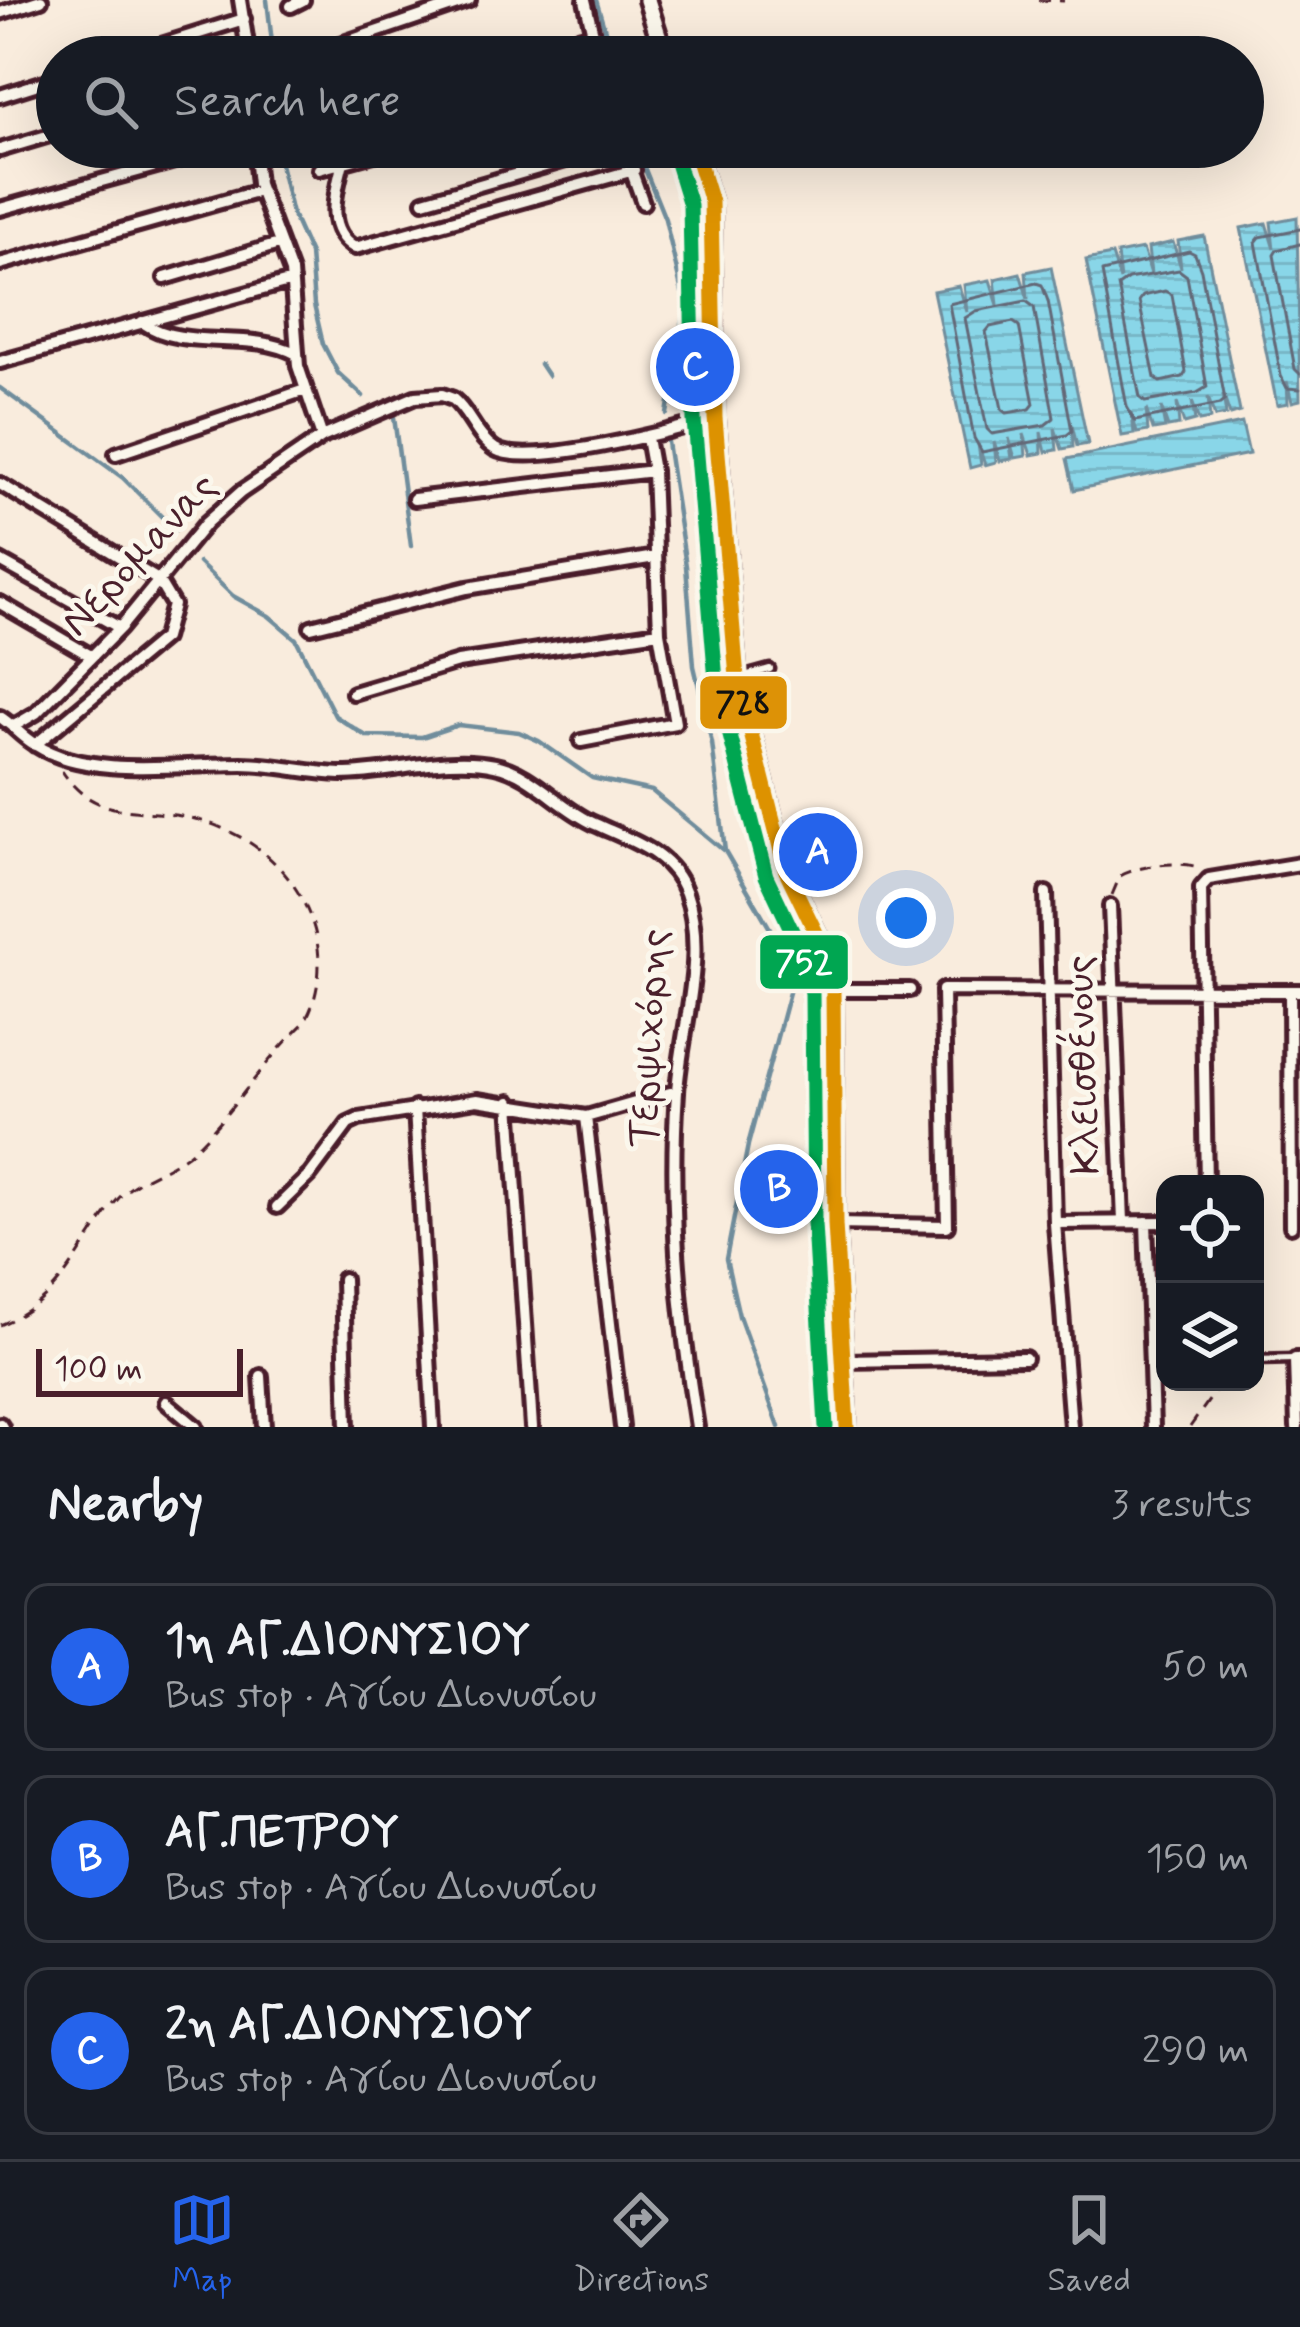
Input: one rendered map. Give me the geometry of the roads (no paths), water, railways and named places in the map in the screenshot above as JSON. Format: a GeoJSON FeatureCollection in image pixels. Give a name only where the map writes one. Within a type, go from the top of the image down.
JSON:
{"type":"FeatureCollection","features":[{"type":"Feature","properties":{"kind":"street"},"geometry":{"type":"LineString","coordinates":[[0,13],[41,0]]}},
{"type":"Feature","properties":{"kind":"street"},"geometry":{"type":"LineString","coordinates":[[240,0],[246,36]]}},
{"type":"Feature","properties":{"kind":"street"},"geometry":{"type":"LineString","coordinates":[[364,36],[469,0]]}},
{"type":"Feature","properties":{"kind":"street"},"geometry":{"type":"LineString","coordinates":[[585,0],[593,34],[586,36]]}},
{"type":"Feature","properties":{"kind":"street"},"geometry":{"type":"LineString","coordinates":[[647,0],[658,36]]}},
{"type":"Feature","properties":{"kind":"street"},"geometry":{"type":"LineString","coordinates":[[190,36],[244,19]]}},
{"type":"Feature","properties":{"kind":"street"},"geometry":{"type":"LineString","coordinates":[[0,96],[36,85]]}},
{"type":"Feature","properties":{"kind":"street"},"geometry":{"type":"LineString","coordinates":[[0,150],[36,140]]}},
{"type":"Feature","properties":{"kind":"street"},"geometry":{"type":"LineString","coordinates":[[0,209],[149,168]]}},
{"type":"Feature","properties":{"kind":"street"},"geometry":{"type":"LineString","coordinates":[[257,168],[260,191],[292,281],[297,354],[322,437]]}},
{"type":"Feature","properties":{"kind":"street"},"geometry":{"type":"LineString","coordinates":[[342,168],[335,219],[339,234],[355,248],[634,170],[643,203]]}},
{"type":"Feature","properties":{"kind":"street"},"geometry":{"type":"LineString","coordinates":[[424,201],[538,168]]}},
{"type":"Feature","properties":{"kind":"street"},"geometry":{"type":"LineString","coordinates":[[700,168],[711,202],[715,418],[737,678],[786,871],[821,944],[832,990],[835,1224],[847,1427]]}},
{"type":"Feature","properties":{"kind":"street"},"geometry":{"type":"LineString","coordinates":[[0,264],[260,191]]}},
{"type":"Feature","properties":{"kind":"street"},"geometry":{"type":"LineString","coordinates":[[164,278],[279,244]]}},
{"type":"Feature","properties":{"kind":"street"},"geometry":{"type":"LineString","coordinates":[[0,362],[292,281]]}},
{"type":"Feature","properties":{"kind":"street"},"geometry":{"type":"LineString","coordinates":[[142,322],[164,334],[264,340],[297,354]]}},
{"type":"Feature","properties":{"kind":"street"},"geometry":{"type":"LineString","coordinates":[[116,454],[305,390]]}},
{"type":"Feature","properties":{"kind":"street","name":"Νερομανας"},"geometry":{"type":"LineString","coordinates":[[14,726],[36,713],[120,628],[216,513],[322,437],[429,394],[463,406],[488,444],[509,455],[647,438],[715,418]]}},
{"type":"Feature","properties":{"kind":"street"},"geometry":{"type":"LineString","coordinates":[[581,741],[675,723],[659,632],[653,471],[647,438]]}},
{"type":"Feature","properties":{"kind":"street"},"geometry":{"type":"LineString","coordinates":[[414,499],[653,471]]}},
{"type":"Feature","properties":{"kind":"street"},"geometry":{"type":"LineString","coordinates":[[0,484],[158,580],[173,605],[164,638],[35,745]]}},
{"type":"Feature","properties":{"kind":"street"},"geometry":{"type":"LineString","coordinates":[[311,627],[467,588],[655,557]]}},
{"type":"Feature","properties":{"kind":"street"},"geometry":{"type":"LineString","coordinates":[[0,561],[120,628]]}},
{"type":"Feature","properties":{"kind":"street"},"geometry":{"type":"LineString","coordinates":[[0,603],[91,656]]}},
{"type":"Feature","properties":{"kind":"street"},"geometry":{"type":"LineString","coordinates":[[353,693],[458,662],[659,632]]}},
{"type":"Feature","properties":{"kind":"street","name":"Τερψιχόρης"},"geometry":{"type":"LineString","coordinates":[[0,717],[35,745],[118,766],[244,764],[342,774],[489,764],[520,771],[572,813],[656,852],[670,866],[686,892],[694,946],[676,1091],[677,1271],[698,1427]]}},
{"type":"Feature","properties":{"kind":"street"},"geometry":{"type":"LineString","coordinates":[[1206,1175],[1199,893],[1209,879],[1300,864]]}},
{"type":"Feature","properties":{"kind":"street"},"geometry":{"type":"LineString","coordinates":[[1046,892],[1055,1223],[1072,1427]]}},
{"type":"Feature","properties":{"kind":"street","name":"Κλεισθένους"},"geometry":{"type":"LineString","coordinates":[[1110,906],[1123,1222]]}},
{"type":"Feature","properties":{"kind":"street"},"geometry":{"type":"LineString","coordinates":[[832,990],[910,990]]}},
{"type":"Feature","properties":{"kind":"street"},"geometry":{"type":"LineString","coordinates":[[835,1224],[947,1226],[943,990],[1295,991],[1291,1226]]}},
{"type":"Feature","properties":{"kind":"street"},"geometry":{"type":"LineString","coordinates":[[278,1207],[348,1124],[477,1100],[586,1117],[676,1091]]}},
{"type":"Feature","properties":{"kind":"street"},"geometry":{"type":"LineString","coordinates":[[510,1102],[532,1427]]}},
{"type":"Feature","properties":{"kind":"street"},"geometry":{"type":"LineString","coordinates":[[415,1108],[433,1427]]}},
{"type":"Feature","properties":{"kind":"street"},"geometry":{"type":"LineString","coordinates":[[586,1117],[622,1427]]}},
{"type":"Feature","properties":{"kind":"street","name":"Κλεισθένους"},"geometry":{"type":"LineString","coordinates":[[1146,1222],[1153,1427]]}},
{"type":"Feature","properties":{"kind":"street"},"geometry":{"type":"LineString","coordinates":[[1055,1223],[1156,1222]]}},
{"type":"Feature","properties":{"kind":"street"},"geometry":{"type":"LineString","coordinates":[[343,1279],[347,1427]]}},
{"type":"Feature","properties":{"kind":"street"},"geometry":{"type":"LineString","coordinates":[[843,1360],[1025,1358]]}},
{"type":"Feature","properties":{"kind":"street"},"geometry":{"type":"LineString","coordinates":[[1297,1359],[1297,1427]]}},
{"type":"Feature","properties":{"kind":"street"},"geometry":{"type":"LineString","coordinates":[[261,1376],[264,1427]]}},
{"type":"Feature","properties":{"kind":"street"},"geometry":{"type":"LineString","coordinates":[[166,1402],[196,1427]]}},
{"type":"Feature","properties":{"kind":"lane"},"geometry":{"type":"LineString","coordinates":[[737,678],[770,669]]}},
{"type":"Feature","properties":{"kind":"lane"},"geometry":{"type":"LineString","coordinates":[[1264,1360],[1297,1359]]}},
{"type":"Feature","properties":{"kind":"water"},"geometry":{"type":"Polygon","coordinates":[[[1297,217],[1300,400],[1292,402],[1287,381],[1288,403],[1277,405],[1241,228],[1266,223],[1274,249],[1271,222],[1297,217]]]}},
{"type":"Feature","properties":{"kind":"water"},"geometry":{"type":"Polygon","coordinates":[[[1204,236],[1240,412],[1230,415],[1223,394],[1226,415],[1215,417],[1208,397],[1210,419],[1199,421],[1192,401],[1195,421],[1184,424],[1177,403],[1179,425],[1168,427],[1161,407],[1165,428],[1153,430],[1146,409],[1148,431],[1137,433],[1132,413],[1134,434],[1122,436],[1086,260],[1112,255],[1120,280],[1117,254],[1143,249],[1151,274],[1148,248],[1173,242],[1181,268],[1178,241],[1204,236]]]}},
{"type":"Feature","properties":{"kind":"water"},"geometry":{"type":"Polygon","coordinates":[[[1051,267],[1088,444],[1077,446],[1072,425],[1073,447],[1062,449],[1055,428],[1057,450],[1046,452],[1041,432],[1042,453],[1031,455],[1024,434],[1026,456],[1015,458],[1009,438],[1012,459],[1000,461],[994,441],[996,462],[985,465],[978,444],[981,465],[970,468],[933,291],[959,286],[967,312],[964,285],[990,280],[998,305],[995,279],[1020,273],[1028,299],[1026,272],[1051,267]]]}},
{"type":"Feature","properties":{"kind":"water"},"geometry":{"type":"Polygon","coordinates":[[[1242,423],[1249,454],[1074,490],[1067,459],[1242,423]]]}},
{"type":"Feature","properties":{"kind":"waterway"},"geometry":{"type":"LineString","coordinates":[[267,0],[271,36]]}},
{"type":"Feature","properties":{"kind":"waterway"},"geometry":{"type":"LineString","coordinates":[[596,0],[607,36]]}},
{"type":"Feature","properties":{"kind":"waterway"},"geometry":{"type":"LineString","coordinates":[[281,168],[292,214],[310,254],[323,344],[338,373],[363,396]]}},
{"type":"Feature","properties":{"kind":"waterway"},"geometry":{"type":"LineString","coordinates":[[644,168],[665,219],[685,306],[667,414]]}},
{"type":"Feature","properties":{"kind":"waterway"},"geometry":{"type":"LineString","coordinates":[[540,364],[548,376]]}},
{"type":"Feature","properties":{"kind":"waterway"},"geometry":{"type":"LineString","coordinates":[[0,388],[123,478],[175,530]]}},
{"type":"Feature","properties":{"kind":"waterway"},"geometry":{"type":"LineString","coordinates":[[394,417],[411,546]]}},
{"type":"Feature","properties":{"kind":"waterway"},"geometry":{"type":"LineString","coordinates":[[667,442],[686,566],[694,666],[712,743],[725,851],[772,932],[791,985],[748,1145],[726,1259],[739,1316],[779,1427]]}},
{"type":"Feature","properties":{"kind":"waterway"},"geometry":{"type":"LineString","coordinates":[[199,563],[233,596],[269,616],[296,639],[335,716],[366,736],[422,737],[458,725],[519,732],[592,778],[652,791],[723,850]]}},
{"type":"Feature","properties":{"kind":"place","name":"2η ΑΓ.ΔΙΟΝΥΣΙΟΥ"},"geometry":{"type":"Point","coordinates":[695,367]}},
{"type":"Feature","properties":{"kind":"place","name":"1η ΑΓ.ΔΙΟΝΥΣΙΟΥ"},"geometry":{"type":"Point","coordinates":[818,852]}},
{"type":"Feature","properties":{"kind":"place","name":"ΑΓ.ΠΕΤΡΟΥ"},"geometry":{"type":"Point","coordinates":[779,1189]}}]}
